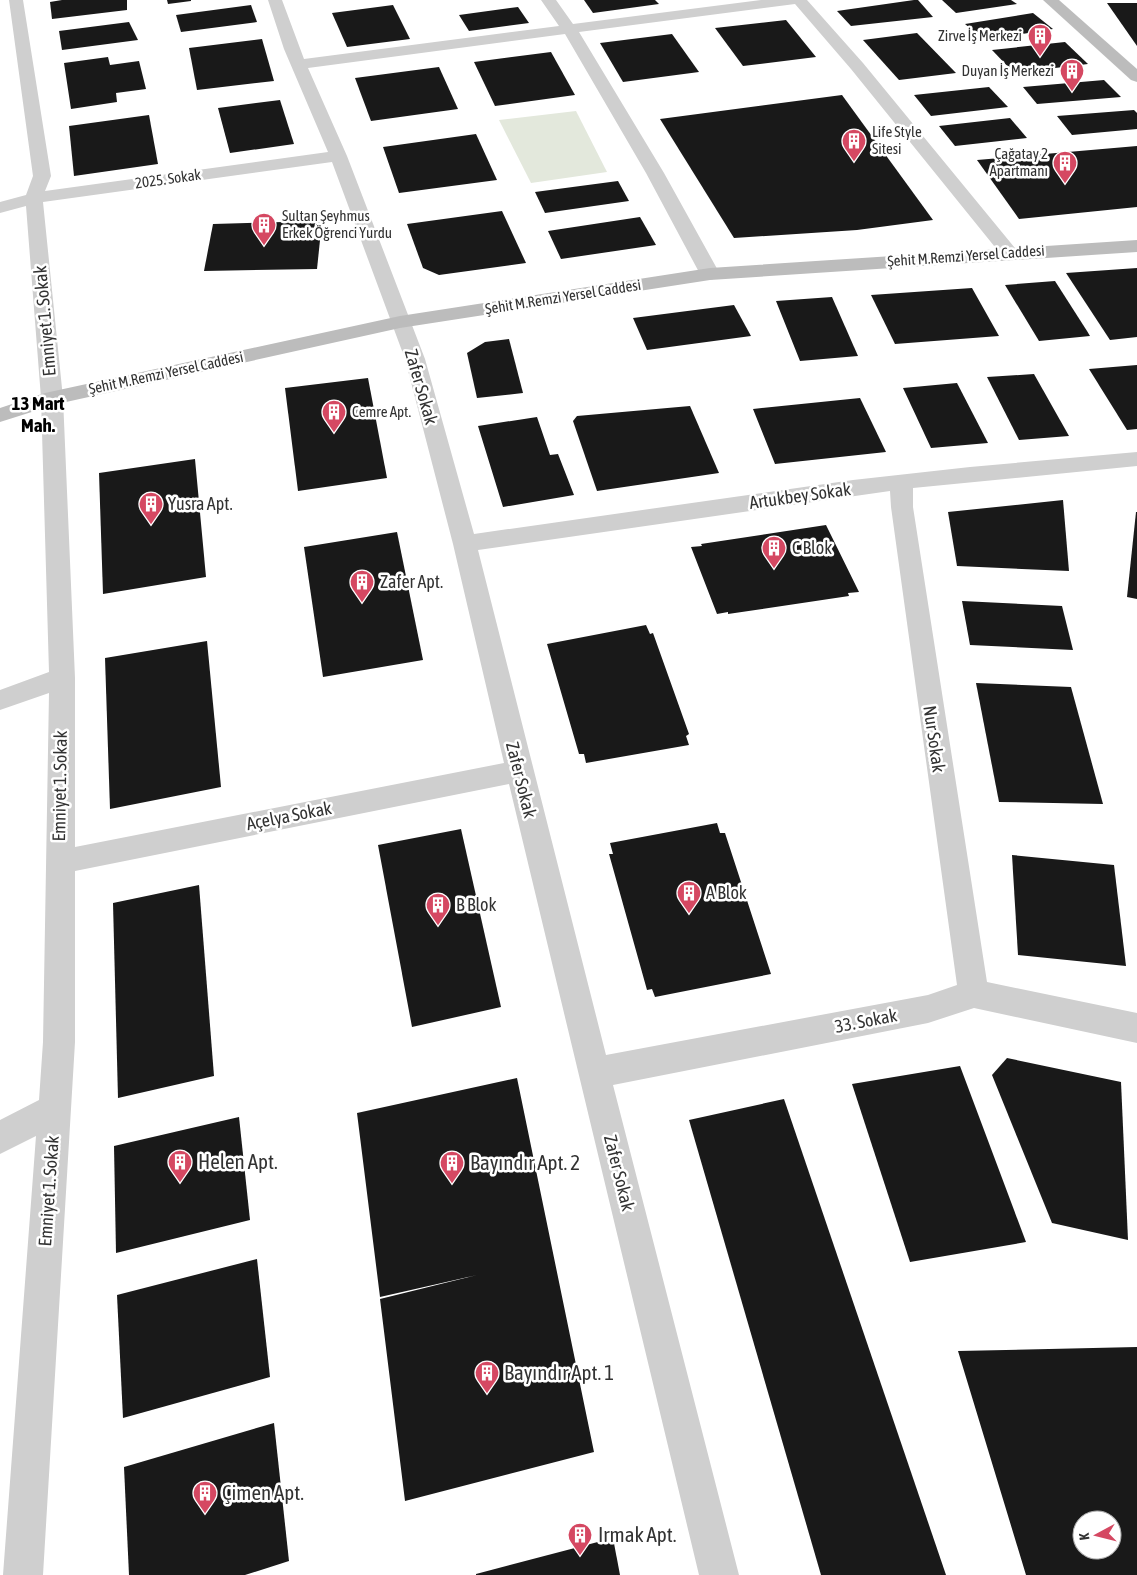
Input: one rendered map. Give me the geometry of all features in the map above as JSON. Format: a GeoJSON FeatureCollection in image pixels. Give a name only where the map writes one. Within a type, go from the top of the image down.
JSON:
{"type":"FeatureCollection","features":[{"type":"Feature","properties":{"kind":"street","name":"Emniyet 1. Sokak"},"geometry":{"type":"LineString","coordinates":[[16,0],[42,176],[34,198],[52,398],[62,678],[59,1042],[23,1575]]}},
{"type":"Feature","properties":{"kind":"street","name":"Zafer Sokak"},"geometry":{"type":"LineString","coordinates":[[275,0],[298,64],[338,156],[415,359],[465,544],[519,771],[719,1575]]}},
{"type":"Feature","properties":{"kind":"street"},"geometry":{"type":"LineString","coordinates":[[548,0],[570,30],[660,181],[710,274]]}},
{"type":"Feature","properties":{"kind":"street"},"geometry":{"type":"LineString","coordinates":[[298,64],[797,0],[856,66],[1010,253]]}},
{"type":"Feature","properties":{"kind":"street"},"geometry":{"type":"LineString","coordinates":[[1050,0],[1137,77]]}},
{"type":"Feature","properties":{"kind":"street","name":"2025. Sokak"},"geometry":{"type":"LineString","coordinates":[[0,208],[34,198],[338,156]]}},
{"type":"Feature","properties":{"kind":"street","name":"Şehit M.Remzi Yersel Caddesi"},"geometry":{"type":"LineString","coordinates":[[0,415],[52,398],[400,322],[710,274],[1137,246]]}},
{"type":"Feature","properties":{"kind":"street","name":"Artukbey Sokak"},"geometry":{"type":"LineString","coordinates":[[465,544],[853,488],[970,474],[1137,459]]}},
{"type":"Feature","properties":{"kind":"street","name":"Nur Sokak"},"geometry":{"type":"LineString","coordinates":[[901,483],[902,507],[917,616],[965,950],[974,994]]}},
{"type":"Feature","properties":{"kind":"street"},"geometry":{"type":"LineString","coordinates":[[0,700],[62,678]]}},
{"type":"Feature","properties":{"kind":"street","name":"Açelya Sokak"},"geometry":{"type":"LineString","coordinates":[[59,862],[519,771]]}},
{"type":"Feature","properties":{"kind":"street","name":"33. Sokak"},"geometry":{"type":"LineString","coordinates":[[594,1073],[928,1009],[974,994],[1137,1028]]}},
{"type":"Feature","properties":{"kind":"street"},"geometry":{"type":"LineString","coordinates":[[0,1138],[54,1109]]}},
{"type":"Feature","properties":{"kind":"shaded area"},"geometry":{"type":"Polygon","coordinates":[[[576,111],[607,172],[531,183],[499,120],[576,111]]]}},
{"type":"Feature","properties":{"kind":"building"},"geometry":{"type":"Polygon","coordinates":[[[62,0],[127,0],[127,10],[52,19],[50,2],[62,0]]]}},
{"type":"Feature","properties":{"kind":"building"},"geometry":{"type":"Polygon","coordinates":[[[167,0],[191,0],[191,1],[168,4],[167,0]]]}},
{"type":"Feature","properties":{"kind":"building"},"geometry":{"type":"Polygon","coordinates":[[[584,0],[655,0],[659,4],[593,13],[584,0]]]}},
{"type":"Feature","properties":{"kind":"building"},"geometry":{"type":"Polygon","coordinates":[[[918,0],[933,17],[851,26],[837,11],[918,0]]]}},
{"type":"Feature","properties":{"kind":"building"},"geometry":{"type":"Polygon","coordinates":[[[942,0],[1011,0],[1017,4],[956,13],[942,0]]]}},
{"type":"Feature","properties":{"kind":"building"},"geometry":{"type":"Polygon","coordinates":[[[1107,3],[1137,3],[1137,46],[1107,3]]]}},
{"type":"Feature","properties":{"kind":"building"},"geometry":{"type":"Polygon","coordinates":[[[251,5],[257,22],[181,32],[176,15],[251,5]]]}},
{"type":"Feature","properties":{"kind":"building"},"geometry":{"type":"Polygon","coordinates":[[[393,5],[410,39],[347,47],[332,13],[393,5]]]}},
{"type":"Feature","properties":{"kind":"building"},"geometry":{"type":"Polygon","coordinates":[[[518,7],[529,23],[469,31],[459,15],[518,7]]]}},
{"type":"Feature","properties":{"kind":"building"},"geometry":{"type":"Polygon","coordinates":[[[1033,13],[1053,29],[984,40],[965,24],[1033,13]]]}},
{"type":"Feature","properties":{"kind":"building"},"geometry":{"type":"Polygon","coordinates":[[[786,20],[816,57],[743,66],[715,28],[786,20]]]}},
{"type":"Feature","properties":{"kind":"building"},"geometry":{"type":"Polygon","coordinates":[[[129,22],[138,40],[62,50],[59,31],[129,22]]]}},
{"type":"Feature","properties":{"kind":"building"},"geometry":{"type":"Polygon","coordinates":[[[917,33],[956,73],[899,80],[863,40],[917,33]]]}},
{"type":"Feature","properties":{"kind":"building"},"geometry":{"type":"Polygon","coordinates":[[[672,34],[699,72],[623,82],[600,43],[672,34]]]}},
{"type":"Feature","properties":{"kind":"building"},"geometry":{"type":"Polygon","coordinates":[[[262,39],[274,81],[197,90],[189,48],[262,39]]]}},
{"type":"Feature","properties":{"kind":"building","name":"Zirve İş Merkezi"},"geometry":{"type":"Polygon","coordinates":[[[1065,42],[1088,64],[1014,73],[992,50],[1065,42]]]}},
{"type":"Feature","properties":{"kind":"building"},"geometry":{"type":"Polygon","coordinates":[[[551,52],[575,95],[495,106],[474,62],[551,52]]]}},
{"type":"Feature","properties":{"kind":"building"},"geometry":{"type":"Polygon","coordinates":[[[108,57],[110,65],[139,61],[146,89],[116,93],[117,102],[71,109],[64,63],[108,57]]]}},
{"type":"Feature","properties":{"kind":"building"},"geometry":{"type":"Polygon","coordinates":[[[439,67],[458,109],[371,121],[355,78],[439,67]]]}},
{"type":"Feature","properties":{"kind":"building","name":"Duyan İş Merkezi"},"geometry":{"type":"Polygon","coordinates":[[[1104,80],[1121,97],[1037,104],[1023,87],[1104,80]]]}},
{"type":"Feature","properties":{"kind":"building"},"geometry":{"type":"Polygon","coordinates":[[[989,87],[1008,107],[931,116],[914,95],[989,87]]]}},
{"type":"Feature","properties":{"kind":"building"},"geometry":{"type":"Polygon","coordinates":[[[842,95],[933,220],[857,230],[734,238],[660,119],[842,95]]]}},
{"type":"Feature","properties":{"kind":"building"},"geometry":{"type":"Polygon","coordinates":[[[280,100],[294,144],[230,153],[218,108],[280,100]]]}},
{"type":"Feature","properties":{"kind":"building"},"geometry":{"type":"Polygon","coordinates":[[[1134,110],[1137,113],[1137,129],[1072,135],[1057,116],[1134,110]]]}},
{"type":"Feature","properties":{"kind":"building"},"geometry":{"type":"Polygon","coordinates":[[[149,115],[158,164],[74,176],[69,126],[149,115]]]}},
{"type":"Feature","properties":{"kind":"building"},"geometry":{"type":"Polygon","coordinates":[[[1010,118],[1027,138],[955,146],[939,126],[1010,118]]]}},
{"type":"Feature","properties":{"kind":"building"},"geometry":{"type":"Polygon","coordinates":[[[476,134],[497,180],[399,193],[383,147],[476,134]]]}},
{"type":"Feature","properties":{"kind":"building","name":"Çağatay 2 Apartmanı"},"geometry":{"type":"Polygon","coordinates":[[[1137,146],[1137,207],[1019,219],[977,160],[1137,146]]]}},
{"type":"Feature","properties":{"kind":"building"},"geometry":{"type":"Polygon","coordinates":[[[618,181],[629,201],[545,213],[535,192],[618,181]]]}},
{"type":"Feature","properties":{"kind":"building"},"geometry":{"type":"Polygon","coordinates":[[[502,211],[526,263],[439,275],[423,268],[407,224],[502,211]]]}},
{"type":"Feature","properties":{"kind":"building"},"geometry":{"type":"Polygon","coordinates":[[[640,217],[656,245],[561,259],[548,231],[640,217]]]}},
{"type":"Feature","properties":{"kind":"building","name":"Sultan Şeyhmus Erkek Öğrenci Yurdu"},"geometry":{"type":"Polygon","coordinates":[[[322,221],[317,269],[204,271],[213,224],[322,221]]]}},
{"type":"Feature","properties":{"kind":"building"},"geometry":{"type":"Polygon","coordinates":[[[1137,268],[1137,337],[1110,340],[1066,273],[1137,268]]]}},
{"type":"Feature","properties":{"kind":"building"},"geometry":{"type":"Polygon","coordinates":[[[1055,281],[1090,336],[1039,341],[1005,285],[1055,281]]]}},
{"type":"Feature","properties":{"kind":"building"},"geometry":{"type":"Polygon","coordinates":[[[972,288],[999,336],[895,344],[871,295],[972,288]]]}},
{"type":"Feature","properties":{"kind":"building"},"geometry":{"type":"Polygon","coordinates":[[[832,297],[858,356],[800,361],[776,301],[832,297]]]}},
{"type":"Feature","properties":{"kind":"building"},"geometry":{"type":"Polygon","coordinates":[[[734,305],[751,336],[647,350],[633,318],[734,305]]]}},
{"type":"Feature","properties":{"kind":"building"},"geometry":{"type":"Polygon","coordinates":[[[509,339],[523,393],[477,398],[467,353],[485,342],[509,339]]]}},
{"type":"Feature","properties":{"kind":"building"},"geometry":{"type":"Polygon","coordinates":[[[1137,365],[1137,429],[1127,430],[1089,369],[1137,365]]]}},
{"type":"Feature","properties":{"kind":"building"},"geometry":{"type":"Polygon","coordinates":[[[1034,374],[1069,436],[1019,440],[987,377],[1034,374]]]}},
{"type":"Feature","properties":{"kind":"building","name":"Cemre Apt."},"geometry":{"type":"Polygon","coordinates":[[[368,378],[387,478],[298,491],[285,388],[368,378]]]}},
{"type":"Feature","properties":{"kind":"building"},"geometry":{"type":"Polygon","coordinates":[[[957,383],[988,443],[931,448],[903,388],[957,383]]]}},
{"type":"Feature","properties":{"kind":"building"},"geometry":{"type":"Polygon","coordinates":[[[860,398],[886,452],[775,464],[753,409],[860,398]]]}},
{"type":"Feature","properties":{"kind":"building"},"geometry":{"type":"Polygon","coordinates":[[[690,406],[719,473],[597,491],[573,421],[577,416],[690,406]]]}},
{"type":"Feature","properties":{"kind":"building"},"geometry":{"type":"Polygon","coordinates":[[[537,417],[550,455],[558,454],[574,495],[503,507],[478,426],[537,417]]]}},
{"type":"Feature","properties":{"kind":"building","name":"Yusra Apt."},"geometry":{"type":"Polygon","coordinates":[[[195,459],[206,577],[103,594],[99,473],[195,459]]]}},
{"type":"Feature","properties":{"kind":"building"},"geometry":{"type":"Polygon","coordinates":[[[1063,500],[1069,571],[957,566],[948,512],[1063,500]]]}},
{"type":"Feature","properties":{"kind":"building"},"geometry":{"type":"Polygon","coordinates":[[[1137,512],[1137,599],[1127,597],[1137,512]]]}},
{"type":"Feature","properties":{"kind":"building","name":"C Blok"},"geometry":{"type":"Polygon","coordinates":[[[826,525],[859,592],[848,593],[849,596],[717,614],[691,547],[826,525]]]}},
{"type":"Feature","properties":{"kind":"building","name":"Zafer Apt."},"geometry":{"type":"Polygon","coordinates":[[[397,532],[423,660],[323,677],[304,547],[397,532]]]}},
{"type":"Feature","properties":{"kind":"building"},"geometry":{"type":"Polygon","coordinates":[[[962,601],[1062,606],[1073,650],[970,645],[962,601]]]}},
{"type":"Feature","properties":{"kind":"building"},"geometry":{"type":"Polygon","coordinates":[[[646,625],[650,634],[653,633],[689,734],[686,736],[689,745],[586,763],[584,754],[579,754],[547,644],[646,625]]]}},
{"type":"Feature","properties":{"kind":"building"},"geometry":{"type":"Polygon","coordinates":[[[207,641],[221,787],[110,809],[105,658],[207,641]]]}},
{"type":"Feature","properties":{"kind":"building"},"geometry":{"type":"Polygon","coordinates":[[[976,683],[1071,687],[1103,804],[999,802],[976,683]]]}},
{"type":"Feature","properties":{"kind":"building","name":"A Blok"},"geometry":{"type":"Polygon","coordinates":[[[717,823],[720,833],[725,833],[771,974],[655,997],[652,989],[647,990],[609,854],[613,854],[610,843],[717,823]]]}},
{"type":"Feature","properties":{"kind":"building","name":"B Blok"},"geometry":{"type":"Polygon","coordinates":[[[461,829],[501,1007],[412,1027],[378,845],[461,829]]]}},
{"type":"Feature","properties":{"kind":"building"},"geometry":{"type":"Polygon","coordinates":[[[1012,855],[1114,865],[1126,966],[1018,955],[1012,855]]]}},
{"type":"Feature","properties":{"kind":"building"},"geometry":{"type":"Polygon","coordinates":[[[199,885],[214,1076],[118,1098],[113,903],[199,885]]]}},
{"type":"Feature","properties":{"kind":"building"},"geometry":{"type":"Polygon","coordinates":[[[1007,1058],[1121,1082],[1128,1240],[1052,1223],[992,1075],[1007,1058]]]}},
{"type":"Feature","properties":{"kind":"building"},"geometry":{"type":"Polygon","coordinates":[[[960,1066],[1026,1242],[910,1262],[852,1084],[960,1066]]]}},
{"type":"Feature","properties":{"kind":"building"},"geometry":{"type":"Polygon","coordinates":[[[517,1078],[594,1452],[405,1501],[380,1299],[477,1275],[380,1297],[357,1113],[517,1078]]]}},
{"type":"Feature","properties":{"kind":"building"},"geometry":{"type":"Polygon","coordinates":[[[784,1099],[946,1575],[821,1575],[689,1120],[784,1099]]]}},
{"type":"Feature","properties":{"kind":"building","name":"Helen Apt."},"geometry":{"type":"Polygon","coordinates":[[[239,1117],[250,1220],[116,1253],[114,1146],[239,1117]]]}},
{"type":"Feature","properties":{"kind":"building"},"geometry":{"type":"Polygon","coordinates":[[[257,1259],[270,1377],[123,1418],[117,1295],[257,1259]]]}},
{"type":"Feature","properties":{"kind":"building"},"geometry":{"type":"Polygon","coordinates":[[[1137,1347],[1137,1575],[1026,1575],[958,1351],[1137,1347]]]}},
{"type":"Feature","properties":{"kind":"building","name":"Çimen Apt."},"geometry":{"type":"Polygon","coordinates":[[[274,1423],[289,1561],[245,1575],[129,1575],[124,1467],[274,1423]]]}},
{"type":"Feature","properties":{"kind":"building","name":"Irmak Apt."},"geometry":{"type":"Polygon","coordinates":[[[613,1538],[620,1575],[476,1575],[476,1574],[613,1538]]]}},
{"type":"Feature","properties":{"kind":"place","name":"Zirve İş Merkezi"},"geometry":{"type":"Point","coordinates":[1040,57]}},
{"type":"Feature","properties":{"kind":"place","name":"Duyan İş Merkezi"},"geometry":{"type":"Point","coordinates":[1072,92]}},
{"type":"Feature","properties":{"kind":"place","name":"Life Style Sitesi"},"geometry":{"type":"Point","coordinates":[854,162]}},
{"type":"Feature","properties":{"kind":"place","name":"Çağatay 2 Apartmanı"},"geometry":{"type":"Point","coordinates":[1065,184]}},
{"type":"Feature","properties":{"kind":"place","name":"Sultan Şeyhmus Erkek Öğrenci Yurdu"},"geometry":{"type":"Point","coordinates":[264,246]}},
{"type":"Feature","properties":{"kind":"place","name":"Cemre Apt."},"geometry":{"type":"Point","coordinates":[334,433]}},
{"type":"Feature","properties":{"kind":"place","name":"Yusra Apt."},"geometry":{"type":"Point","coordinates":[151,525]}},
{"type":"Feature","properties":{"kind":"place","name":"C Blok"},"geometry":{"type":"Point","coordinates":[774,569]}},
{"type":"Feature","properties":{"kind":"place","name":"Zafer Apt."},"geometry":{"type":"Point","coordinates":[362,603]}},
{"type":"Feature","properties":{"kind":"place","name":"A Blok"},"geometry":{"type":"Point","coordinates":[689,914]}},
{"type":"Feature","properties":{"kind":"place","name":"B Blok"},"geometry":{"type":"Point","coordinates":[438,926]}},
{"type":"Feature","properties":{"kind":"place","name":"Helen Apt."},"geometry":{"type":"Point","coordinates":[180,1183]}},
{"type":"Feature","properties":{"kind":"place","name":"Bayındır Apt. 2"},"geometry":{"type":"Point","coordinates":[452,1184]}},
{"type":"Feature","properties":{"kind":"place","name":"Bayındır Apt. 1"},"geometry":{"type":"Point","coordinates":[487,1394]}},
{"type":"Feature","properties":{"kind":"place","name":"Çimen Apt."},"geometry":{"type":"Point","coordinates":[205,1514]}},
{"type":"Feature","properties":{"kind":"place","name":"Irmak Apt."},"geometry":{"type":"Point","coordinates":[580,1556]}},
{"type":"Feature","properties":{"kind":"district","name":"13 Mart Mah."},"geometry":{"type":"Point","coordinates":[38,414]}}]}
